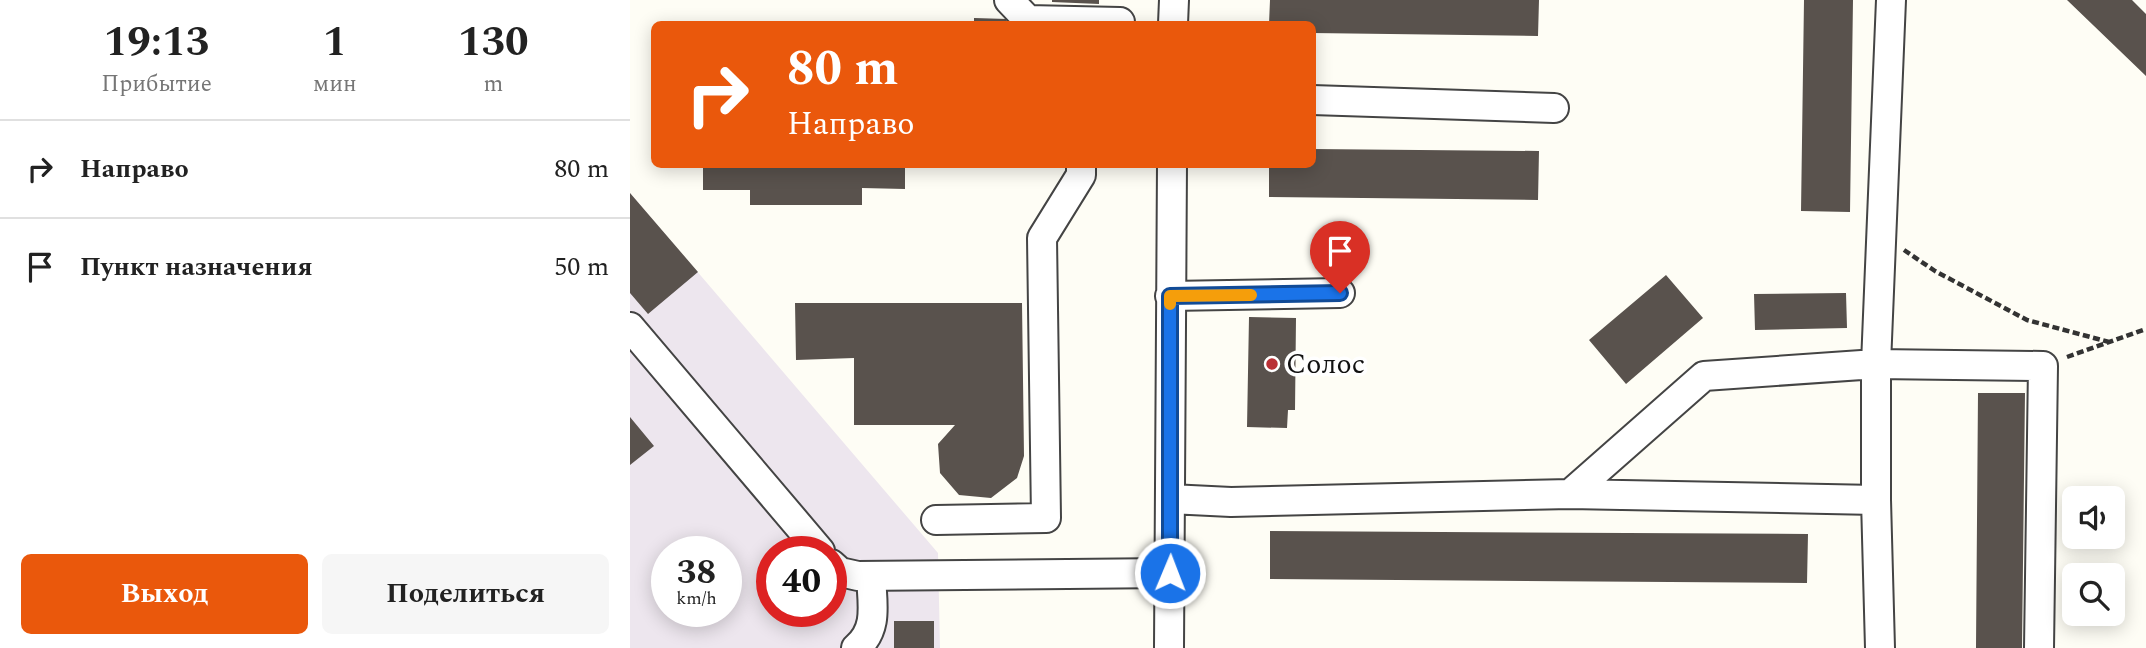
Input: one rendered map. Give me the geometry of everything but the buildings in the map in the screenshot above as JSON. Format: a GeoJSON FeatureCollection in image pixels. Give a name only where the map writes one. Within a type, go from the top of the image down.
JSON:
{"type":"FeatureCollection","features":[{"type":"Feature","properties":{"kind":"street"},"geometry":{"type":"LineString","coordinates":[[1173,21],[1174,0]]}},
{"type":"Feature","properties":{"kind":"street"},"geometry":{"type":"LineString","coordinates":[[1880,648],[1876,364],[1891,0]]}},
{"type":"Feature","properties":{"kind":"street"},"geometry":{"type":"LineString","coordinates":[[1021,15],[1106,21]]}},
{"type":"Feature","properties":{"kind":"street"},"geometry":{"type":"LineString","coordinates":[[1316,100],[1555,108]]}},
{"type":"Feature","properties":{"kind":"street"},"geometry":{"type":"LineString","coordinates":[[936,520],[1046,518],[1042,238],[1082,175],[1081,168]]}},
{"type":"Feature","properties":{"kind":"street"},"geometry":{"type":"LineString","coordinates":[[1169,648],[1172,168]]}},
{"type":"Feature","properties":{"kind":"street"},"geometry":{"type":"LineString","coordinates":[[1170,296],[1340,293]]}},
{"type":"Feature","properties":{"kind":"street"},"geometry":{"type":"LineString","coordinates":[[630,327],[807,536]]}},
{"type":"Feature","properties":{"kind":"street"},"geometry":{"type":"LineString","coordinates":[[1570,494],[1704,376],[1876,364],[2043,366],[2039,648]]}},
{"type":"Feature","properties":{"kind":"street"},"geometry":{"type":"LineString","coordinates":[[1170,499],[1231,502],[1570,494],[1876,500]]}},
{"type":"Feature","properties":{"kind":"street"},"geometry":{"type":"LineString","coordinates":[[847,574],[871,576],[1170,573]]}},
{"type":"Feature","properties":{"kind":"street"},"geometry":{"type":"LineString","coordinates":[[856,648],[868,636],[872,622],[871,576]]}},
{"type":"Feature","properties":{"kind":"path"},"geometry":{"type":"LineString","coordinates":[[1882,235],[1935,271],[2027,320],[2109,342]]}},
{"type":"Feature","properties":{"kind":"path"},"geometry":{"type":"LineString","coordinates":[[2043,366],[2146,329]]}},
{"type":"Feature","properties":{"kind":"shaded area"},"geometry":{"type":"Polygon","coordinates":[[[630,193],[938,553],[940,648],[630,648],[630,193]]]}},
{"type":"Feature","properties":{"kind":"slow traffic"},"geometry":{"type":"LineString","coordinates":[[1170,304],[1170,296],[1251,295]]}},
{"type":"Feature","properties":{"kind":"place","name":"Солос"},"geometry":{"type":"Point","coordinates":[1272,364]}},
{"type":"Feature","properties":{"kind":"route"},"geometry":{"type":"LineString","coordinates":[[1170,573],[1170,296],[1340,293]]}}]}
